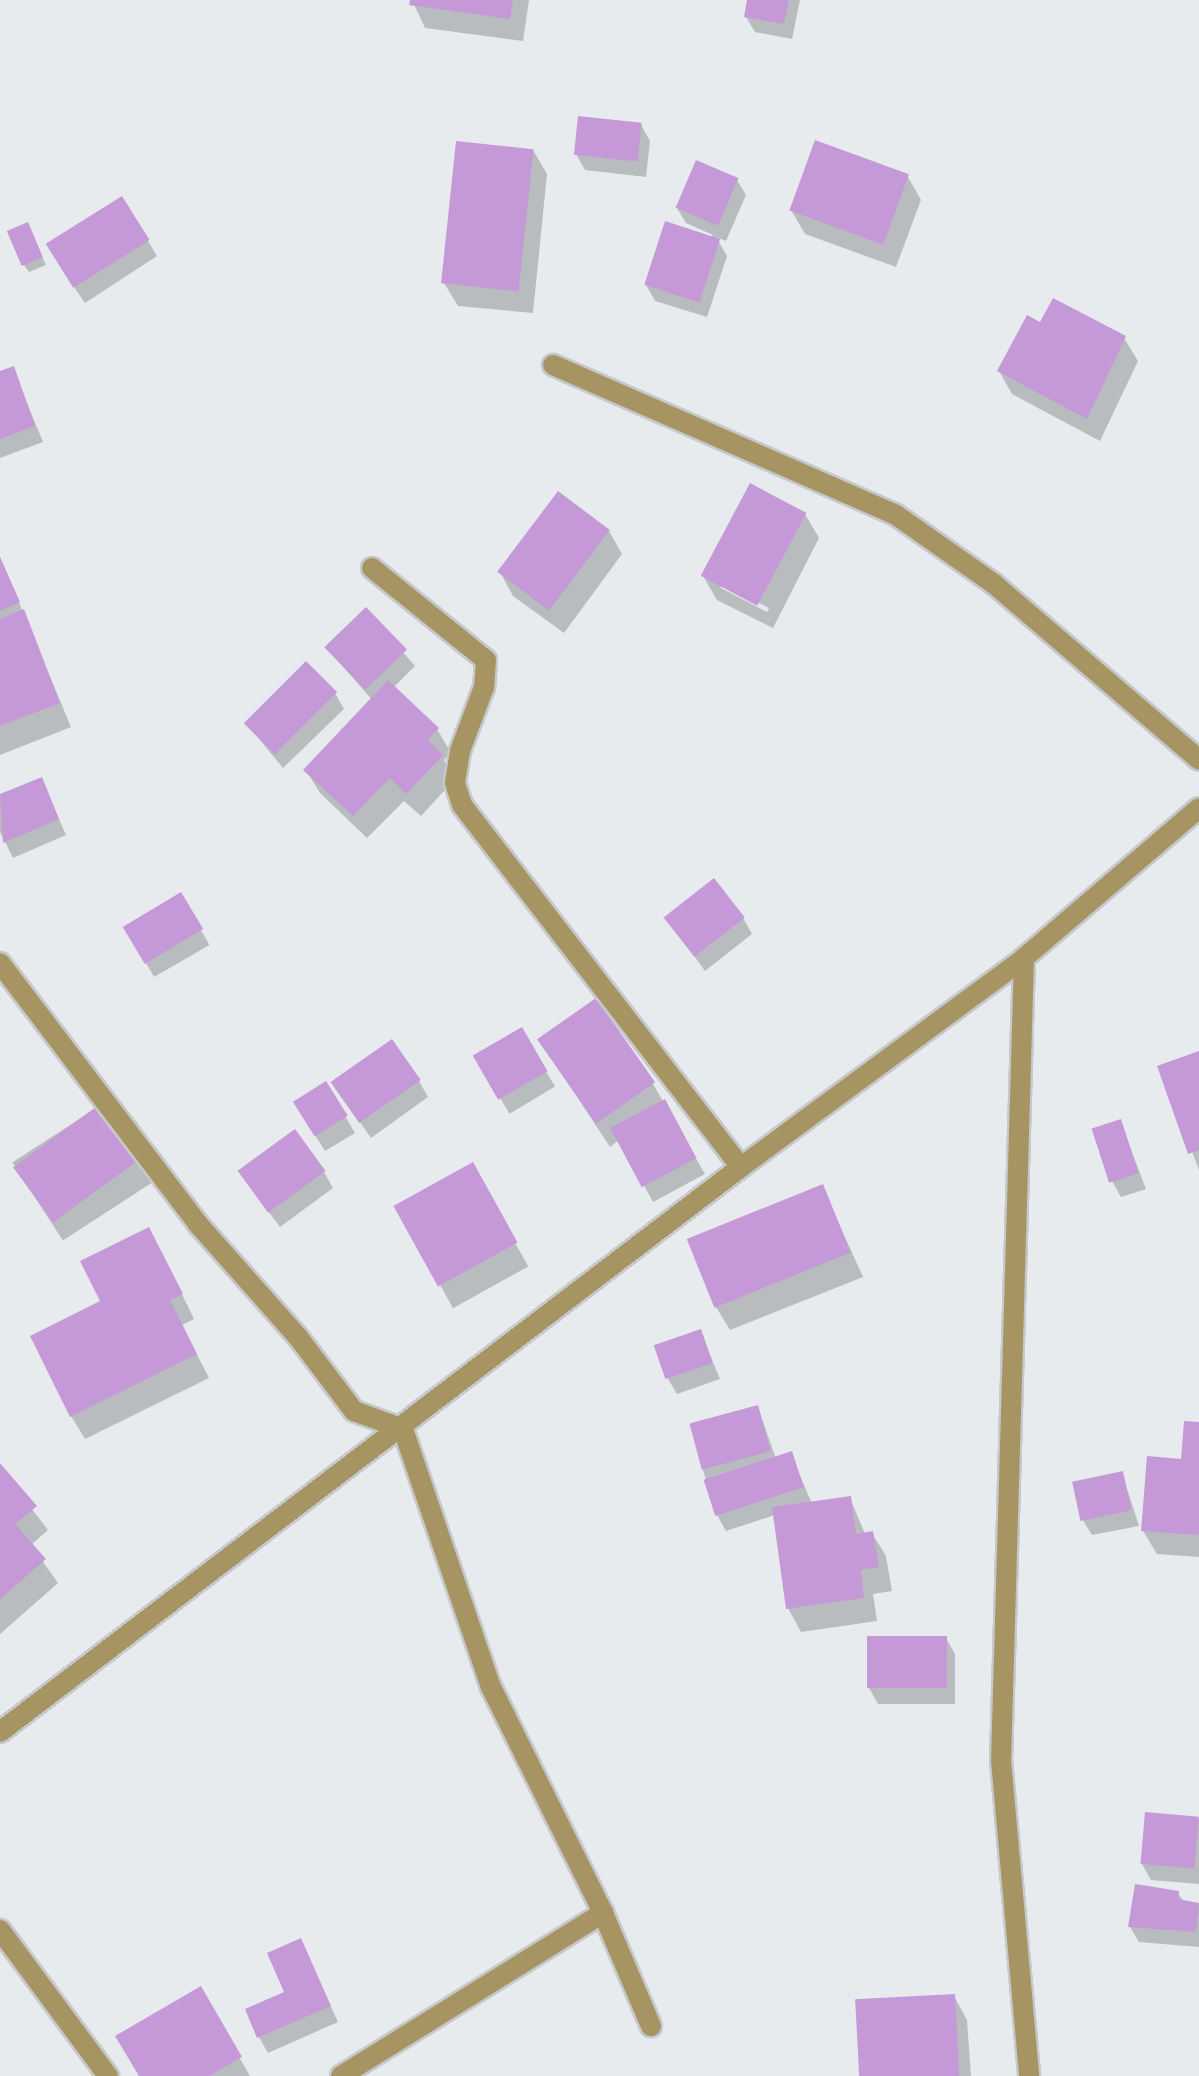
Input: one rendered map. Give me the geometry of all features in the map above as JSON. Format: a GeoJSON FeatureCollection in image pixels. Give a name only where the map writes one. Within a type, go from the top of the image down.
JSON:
{"type":"FeatureCollection","features":[{"type":"Feature","properties":{"kind":"street"},"geometry":{"type":"LineString","coordinates":[[553,365],[896,515],[1005,593],[1199,760]]}},
{"type":"Feature","properties":{"kind":"street"},"geometry":{"type":"LineString","coordinates":[[372,568],[486,660],[484,687],[460,751],[455,783],[462,805],[741,1167]]}},
{"type":"Feature","properties":{"kind":"street"},"geometry":{"type":"LineString","coordinates":[[2,1726],[403,1429],[741,1167],[1024,958],[1199,808]]}},
{"type":"Feature","properties":{"kind":"street"},"geometry":{"type":"LineString","coordinates":[[1024,958],[1001,1760],[1029,2076]]}},
{"type":"Feature","properties":{"kind":"street"},"geometry":{"type":"LineString","coordinates":[[0,963],[198,1224],[298,1337],[354,1411],[403,1429]]}},
{"type":"Feature","properties":{"kind":"street"},"geometry":{"type":"LineString","coordinates":[[403,1429],[491,1687],[603,1913],[651,2026]]}},
{"type":"Feature","properties":{"kind":"street"},"geometry":{"type":"LineString","coordinates":[[342,2076],[603,1913]]}},
{"type":"Feature","properties":{"kind":"street"},"geometry":{"type":"LineString","coordinates":[[0,1930],[108,2076]]}},
{"type":"Feature","properties":{"kind":"building"},"geometry":{"type":"Polygon","coordinates":[[[410,0],[513,0],[510,19],[409,5],[410,0]]]}},
{"type":"Feature","properties":{"kind":"building"},"geometry":{"type":"Polygon","coordinates":[[[747,0],[789,0],[784,24],[744,17],[747,0]]]}},
{"type":"Feature","properties":{"kind":"building"},"geometry":{"type":"Polygon","coordinates":[[[578,116],[642,123],[638,161],[574,155],[578,116]]]}},
{"type":"Feature","properties":{"kind":"building"},"geometry":{"type":"Polygon","coordinates":[[[815,140],[909,174],[883,245],[789,210],[815,140]]]}},
{"type":"Feature","properties":{"kind":"building"},"geometry":{"type":"Polygon","coordinates":[[[456,141],[534,149],[519,291],[441,283],[456,141]]]}},
{"type":"Feature","properties":{"kind":"building"},"geometry":{"type":"Polygon","coordinates":[[[696,160],[738,178],[718,226],[676,208],[696,160]]]}},
{"type":"Feature","properties":{"kind":"building"},"geometry":{"type":"Polygon","coordinates":[[[122,196],[150,240],[73,288],[46,244],[122,196]]]}},
{"type":"Feature","properties":{"kind":"building"},"geometry":{"type":"Polygon","coordinates":[[[665,221],[720,239],[699,303],[644,285],[665,221]]]}},
{"type":"Feature","properties":{"kind":"building"},"geometry":{"type":"Polygon","coordinates":[[[28,222],[43,257],[22,266],[7,231],[28,222]]]}},
{"type":"Feature","properties":{"kind":"building"},"geometry":{"type":"Polygon","coordinates":[[[1053,298],[1126,336],[1087,419],[997,371],[1027,315],[1040,322],[1053,298]]]}},
{"type":"Feature","properties":{"kind":"building"},"geometry":{"type":"Polygon","coordinates":[[[14,366],[35,426],[0,439],[0,371],[14,366]]]}},
{"type":"Feature","properties":{"kind":"building"},"geometry":{"type":"Polygon","coordinates":[[[750,483],[807,513],[757,606],[701,576],[750,483]]]}},
{"type":"Feature","properties":{"kind":"building"},"geometry":{"type":"Polygon","coordinates":[[[558,491],[610,530],[549,611],[497,572],[558,491]]]}},
{"type":"Feature","properties":{"kind":"building"},"geometry":{"type":"Polygon","coordinates":[[[0,557],[20,602],[0,611],[0,557]]]}},
{"type":"Feature","properties":{"kind":"building"},"geometry":{"type":"Polygon","coordinates":[[[366,607],[407,649],[365,690],[324,647],[366,607]]]}},
{"type":"Feature","properties":{"kind":"building"},"geometry":{"type":"Polygon","coordinates":[[[24,609],[60,703],[0,726],[0,619],[24,609]]]}},
{"type":"Feature","properties":{"kind":"building"},"geometry":{"type":"Polygon","coordinates":[[[306,661],[337,692],[275,754],[244,723],[306,661]]]}},
{"type":"Feature","properties":{"kind":"building"},"geometry":{"type":"Polygon","coordinates":[[[388,680],[439,728],[428,740],[443,755],[406,794],[390,778],[353,816],[303,770],[388,680]]]}},
{"type":"Feature","properties":{"kind":"building"},"geometry":{"type":"Polygon","coordinates":[[[42,777],[59,819],[3,843],[0,794],[42,777]]]}},
{"type":"Feature","properties":{"kind":"building"},"geometry":{"type":"Polygon","coordinates":[[[714,878],[745,917],[694,957],[664,917],[714,878]]]}},
{"type":"Feature","properties":{"kind":"building"},"geometry":{"type":"Polygon","coordinates":[[[181,892],[203,929],[145,964],[123,927],[181,892]]]}},
{"type":"Feature","properties":{"kind":"building"},"geometry":{"type":"Polygon","coordinates":[[[596,998],[655,1082],[596,1124],[537,1039],[596,998]]]}},
{"type":"Feature","properties":{"kind":"building"},"geometry":{"type":"Polygon","coordinates":[[[522,1027],[548,1071],[498,1100],[473,1056],[522,1027]]]}},
{"type":"Feature","properties":{"kind":"building"},"geometry":{"type":"Polygon","coordinates":[[[392,1039],[421,1080],[359,1123],[331,1082],[392,1039]]]}},
{"type":"Feature","properties":{"kind":"building"},"geometry":{"type":"Polygon","coordinates":[[[1199,1051],[1199,1150],[1188,1154],[1157,1066],[1199,1051]]]}},
{"type":"Feature","properties":{"kind":"building"},"geometry":{"type":"Polygon","coordinates":[[[326,1081],[348,1116],[315,1136],[293,1102],[326,1081]]]}},
{"type":"Feature","properties":{"kind":"building"},"geometry":{"type":"Polygon","coordinates":[[[107,1099],[147,1154],[53,1222],[13,1167],[107,1099]]]}},
{"type":"Feature","properties":{"kind":"building"},"geometry":{"type":"Polygon","coordinates":[[[665,1099],[696,1158],[642,1187],[610,1128],[665,1099]]]}},
{"type":"Feature","properties":{"kind":"building"},"geometry":{"type":"Polygon","coordinates":[[[1121,1119],[1139,1173],[1109,1183],[1092,1129],[1121,1119]]]}},
{"type":"Feature","properties":{"kind":"building"},"geometry":{"type":"Polygon","coordinates":[[[295,1129],[326,1171],[268,1213],[238,1171],[295,1129]]]}},
{"type":"Feature","properties":{"kind":"building"},"geometry":{"type":"Polygon","coordinates":[[[473,1162],[518,1242],[438,1287],[393,1206],[473,1162]]]}},
{"type":"Feature","properties":{"kind":"building"},"geometry":{"type":"Polygon","coordinates":[[[823,1184],[851,1253],[714,1308],[687,1239],[823,1184]]]}},
{"type":"Feature","properties":{"kind":"building"},"geometry":{"type":"Polygon","coordinates":[[[149,1227],[183,1294],[170,1300],[197,1354],[70,1417],[30,1336],[100,1301],[80,1261],[149,1227]]]}},
{"type":"Feature","properties":{"kind":"building"},"geometry":{"type":"Polygon","coordinates":[[[701,1329],[713,1363],[665,1379],[654,1345],[701,1329]]]}},
{"type":"Feature","properties":{"kind":"building"},"geometry":{"type":"Polygon","coordinates":[[[758,1405],[770,1451],[702,1470],[689,1423],[758,1405]]]}},
{"type":"Feature","properties":{"kind":"building"},"geometry":{"type":"Polygon","coordinates":[[[1184,1421],[1199,1422],[1199,1535],[1141,1531],[1147,1456],[1181,1459],[1184,1421]]]}},
{"type":"Feature","properties":{"kind":"building"},"geometry":{"type":"Polygon","coordinates":[[[792,1451],[804,1487],[715,1516],[704,1480],[792,1451]]]}},
{"type":"Feature","properties":{"kind":"building"},"geometry":{"type":"Polygon","coordinates":[[[0,1463],[37,1506],[15,1524],[46,1559],[0,1599],[0,1463]]]}},
{"type":"Feature","properties":{"kind":"building"},"geometry":{"type":"Polygon","coordinates":[[[1123,1471],[1131,1510],[1080,1521],[1072,1482],[1123,1471]]]}},
{"type":"Feature","properties":{"kind":"building"},"geometry":{"type":"Polygon","coordinates":[[[851,1496],[856,1534],[873,1531],[879,1567],[861,1570],[864,1598],[786,1609],[772,1507],[851,1496]]]}},
{"type":"Feature","properties":{"kind":"building"},"geometry":{"type":"Polygon","coordinates":[[[867,1636],[947,1636],[947,1688],[867,1688],[867,1636]]]}},
{"type":"Feature","properties":{"kind":"building"},"geometry":{"type":"Polygon","coordinates":[[[1145,1812],[1199,1817],[1194,1869],[1140,1864],[1145,1812]]]}},
{"type":"Feature","properties":{"kind":"building"},"geometry":{"type":"Polygon","coordinates":[[[1135,1884],[1179,1891],[1178,1899],[1199,1903],[1196,1932],[1128,1927],[1135,1884]]]}},
{"type":"Feature","properties":{"kind":"building"},"geometry":{"type":"Polygon","coordinates":[[[301,1938],[331,2006],[257,2038],[245,2009],[284,1992],[267,1953],[301,1938]]]}},
{"type":"Feature","properties":{"kind":"building"},"geometry":{"type":"Polygon","coordinates":[[[201,1986],[242,2057],[209,2076],[139,2076],[115,2036],[201,1986]]]}},
{"type":"Feature","properties":{"kind":"building"},"geometry":{"type":"Polygon","coordinates":[[[955,1994],[959,2076],[859,2076],[855,1999],[955,1994]]]}}]}
